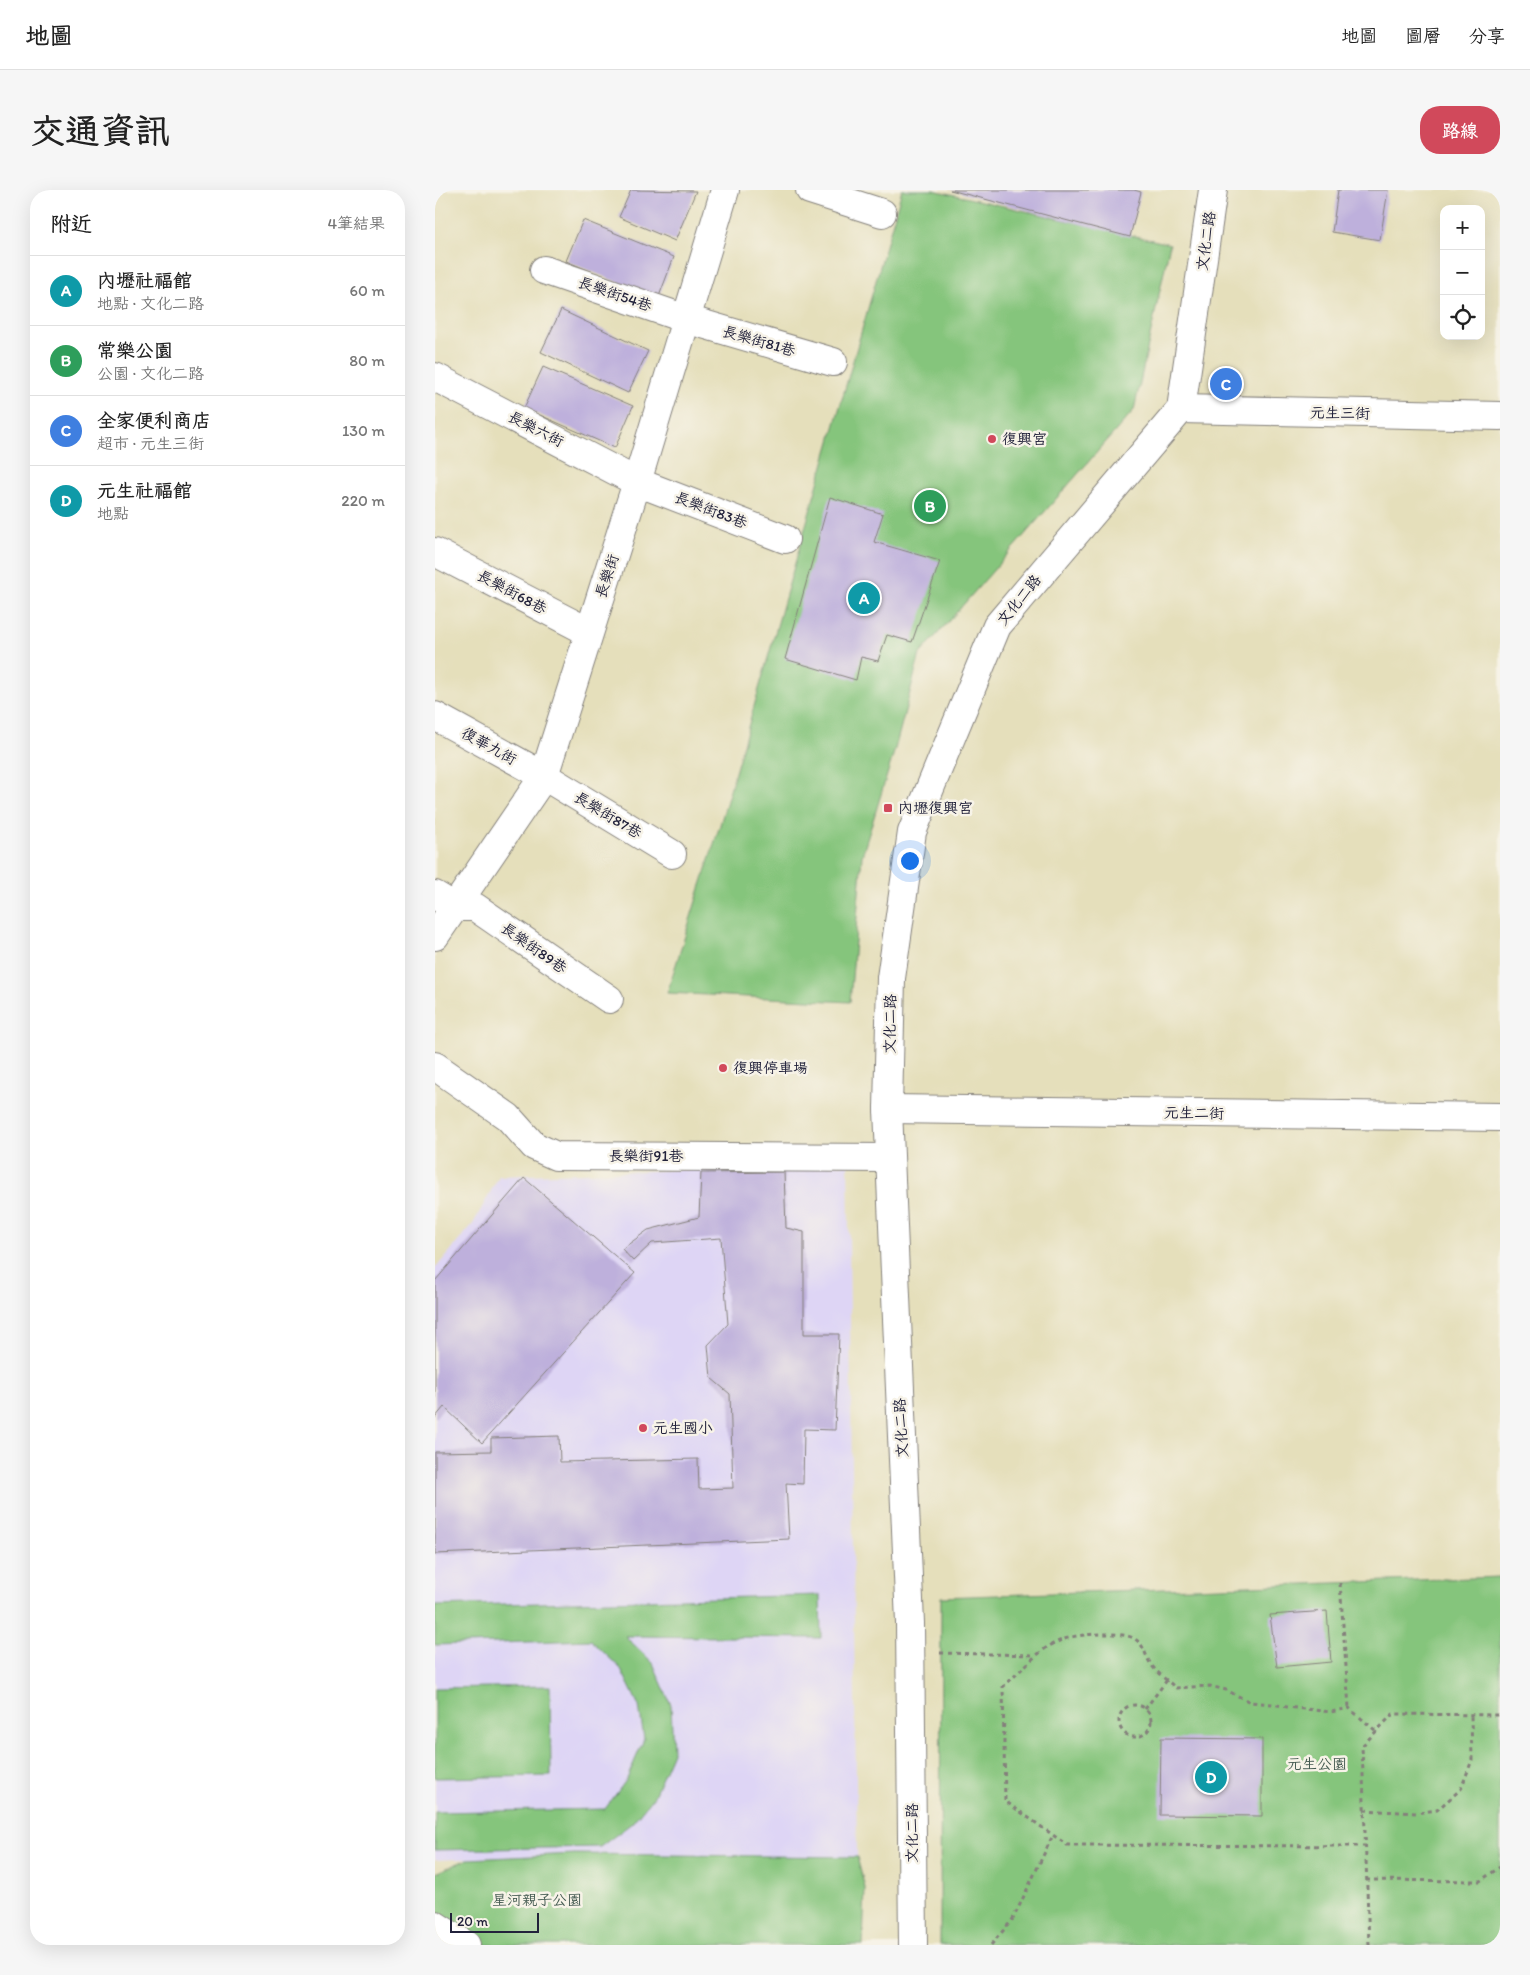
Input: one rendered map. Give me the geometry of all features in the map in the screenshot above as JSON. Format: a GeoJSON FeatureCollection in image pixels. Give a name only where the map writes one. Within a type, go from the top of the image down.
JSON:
{"type":"FeatureCollection","features":[{"type":"Feature","properties":{"kind":"street","name":"長樂街"},"geometry":{"type":"LineString","coordinates":[[435,936],[445,901],[544,776],[637,482],[725,190]]}},
{"type":"Feature","properties":{"kind":"street"},"geometry":{"type":"LineString","coordinates":[[810,190],[882,213]]}},
{"type":"Feature","properties":{"kind":"street","name":"文化二路"},"geometry":{"type":"LineString","coordinates":[[913,1945],[910,1623],[888,1109],[891,978],[912,832],[997,626],[1181,409],[1213,190]]}},
{"type":"Feature","properties":{"kind":"street","name":"長樂街54巷"},"geometry":{"type":"LineString","coordinates":[[543,270],[686,319]]}},
{"type":"Feature","properties":{"kind":"street","name":"長樂街81巷"},"geometry":{"type":"LineString","coordinates":[[686,319],[833,362]]}},
{"type":"Feature","properties":{"kind":"street","name":"長樂六街"},"geometry":{"type":"LineString","coordinates":[[435,377],[637,482]]}},
{"type":"Feature","properties":{"kind":"street","name":"元生三街"},"geometry":{"type":"LineString","coordinates":[[1181,409],[1500,416]]}},
{"type":"Feature","properties":{"kind":"street","name":"長樂街83巷"},"geometry":{"type":"LineString","coordinates":[[637,482],[785,539]]}},
{"type":"Feature","properties":{"kind":"street","name":"長樂街68巷"},"geometry":{"type":"LineString","coordinates":[[435,552],[589,632]]}},
{"type":"Feature","properties":{"kind":"street","name":"復華九街"},"geometry":{"type":"LineString","coordinates":[[435,716],[544,776]]}},
{"type":"Feature","properties":{"kind":"street","name":"長樂街87巷"},"geometry":{"type":"LineString","coordinates":[[544,776],[672,854]]}},
{"type":"Feature","properties":{"kind":"street","name":"長樂街89巷"},"geometry":{"type":"LineString","coordinates":[[445,901],[475,907],[609,999]]}},
{"type":"Feature","properties":{"kind":"street","name":"長樂街91巷"},"geometry":{"type":"LineString","coordinates":[[435,1066],[508,1117],[534,1146],[555,1156],[889,1158]]}},
{"type":"Feature","properties":{"kind":"street","name":"元生二街"},"geometry":{"type":"LineString","coordinates":[[888,1109],[1500,1118]]}},
{"type":"Feature","properties":{"kind":"street"},"geometry":{"type":"LineString","coordinates":[[435,1925],[466,1945]]}},
{"type":"Feature","properties":{"kind":"path"},"geometry":{"type":"LineString","coordinates":[[1340,1583],[1349,1708],[1376,1731]]}},
{"type":"Feature","properties":{"kind":"path"},"geometry":{"type":"LineString","coordinates":[[1349,1708],[1331,1712],[1251,1702],[1226,1690],[1210,1686],[1176,1688],[1149,1660],[1144,1647],[1133,1638],[1115,1634],[1085,1634],[1061,1639],[1036,1655],[1003,1687],[1005,1801],[1067,1845],[1366,1846]]}},
{"type":"Feature","properties":{"kind":"path"},"geometry":{"type":"LineString","coordinates":[[941,1653],[1036,1655]]}},
{"type":"Feature","properties":{"kind":"path"},"geometry":{"type":"LineString","coordinates":[[1145,1709],[1167,1680]]}},
{"type":"Feature","properties":{"kind":"path"},"geometry":{"type":"LineString","coordinates":[[1137,1705],[1145,1709],[1152,1724],[1148,1730],[1133,1736],[1124,1733],[1118,1719],[1121,1712],[1137,1705]]}},
{"type":"Feature","properties":{"kind":"path"},"geometry":{"type":"LineString","coordinates":[[1369,1945],[1362,1746],[1393,1714],[1500,1715]]}},
{"type":"Feature","properties":{"kind":"path"},"geometry":{"type":"LineString","coordinates":[[1364,1810],[1416,1814],[1437,1810],[1461,1789],[1472,1760],[1471,1715]]}},
{"type":"Feature","properties":{"kind":"path"},"geometry":{"type":"LineString","coordinates":[[991,1945],[1013,1919],[1053,1835]]}},
{"type":"Feature","properties":{"kind":"path"},"geometry":{"type":"LineString","coordinates":[[1366,1880],[1480,1881],[1500,1867]]}},
{"type":"Feature","properties":{"kind":"shaded area","name":"元生國小"},"geometry":{"type":"Polygon","coordinates":[[[848,1164],[857,1857],[575,1854],[435,1860],[435,1269],[473,1224],[499,1176],[848,1164]]]}},
{"type":"Feature","properties":{"kind":"green space"},"geometry":{"type":"Polygon","coordinates":[[[902,190],[933,190],[1170,244],[1134,410],[920,654],[895,749],[862,856],[850,1002],[667,993],[720,825],[902,190]]]}},
{"type":"Feature","properties":{"kind":"green space","name":"元生公園"},"geometry":{"type":"Polygon","coordinates":[[[1500,1577],[1500,1945],[940,1945],[941,1597],[1500,1577]]]}},
{"type":"Feature","properties":{"kind":"green space"},"geometry":{"type":"Polygon","coordinates":[[[820,1595],[821,1638],[625,1636],[653,1663],[671,1705],[673,1752],[654,1796],[632,1823],[600,1847],[435,1850],[435,1812],[605,1809],[627,1779],[644,1739],[639,1706],[621,1669],[591,1640],[435,1645],[435,1606],[820,1595]]]}},
{"type":"Feature","properties":{"kind":"green space"},"geometry":{"type":"Polygon","coordinates":[[[550,1686],[551,1776],[435,1778],[435,1688],[550,1686]]]}},
{"type":"Feature","properties":{"kind":"green space","name":"星河親子公園"},"geometry":{"type":"Polygon","coordinates":[[[575,1854],[857,1857],[865,1888],[863,1945],[480,1945],[435,1917],[435,1873],[468,1859],[575,1854]]]}},
{"type":"Feature","properties":{"kind":"building"},"geometry":{"type":"Polygon","coordinates":[[[631,190],[696,191],[675,241],[619,217],[631,190]]]}},
{"type":"Feature","properties":{"kind":"building"},"geometry":{"type":"Polygon","coordinates":[[[950,190],[1134,190],[1141,192],[1130,237],[950,190]]]}},
{"type":"Feature","properties":{"kind":"building"},"geometry":{"type":"Polygon","coordinates":[[[1338,190],[1388,190],[1380,240],[1332,232],[1338,190]]]}},
{"type":"Feature","properties":{"kind":"building"},"geometry":{"type":"Polygon","coordinates":[[[583,220],[674,257],[658,299],[566,261],[583,220]]]}},
{"type":"Feature","properties":{"kind":"building"},"geometry":{"type":"Polygon","coordinates":[[[561,310],[648,351],[628,393],[541,352],[561,310]]]}},
{"type":"Feature","properties":{"kind":"building"},"geometry":{"type":"Polygon","coordinates":[[[543,367],[633,406],[615,448],[524,408],[543,367]]]}},
{"type":"Feature","properties":{"kind":"building"},"geometry":{"type":"Polygon","coordinates":[[[830,497],[883,514],[874,542],[940,561],[912,642],[887,635],[878,661],[861,657],[856,680],[785,659],[830,497]]]}},
{"type":"Feature","properties":{"kind":"building"},"geometry":{"type":"Polygon","coordinates":[[[784,1172],[786,1228],[804,1232],[804,1334],[839,1334],[835,1430],[804,1429],[803,1484],[786,1483],[789,1539],[435,1554],[435,1452],[491,1451],[491,1438],[559,1436],[560,1462],[698,1459],[699,1489],[733,1488],[730,1394],[711,1378],[708,1345],[728,1324],[721,1238],[652,1243],[633,1261],[622,1249],[648,1230],[699,1217],[701,1173],[784,1172]]]}},
{"type":"Feature","properties":{"kind":"building"},"geometry":{"type":"Polygon","coordinates":[[[524,1178],[635,1273],[482,1443],[444,1407],[435,1418],[435,1281],[524,1178]]]}},
{"type":"Feature","properties":{"kind":"building"},"geometry":{"type":"Polygon","coordinates":[[[1327,1611],[1331,1662],[1277,1667],[1270,1615],[1327,1611]]]}},
{"type":"Feature","properties":{"kind":"building"},"geometry":{"type":"Polygon","coordinates":[[[1161,1738],[1262,1739],[1262,1816],[1160,1815],[1161,1738]]]}},
{"type":"Feature","properties":{"kind":"place","name":"全家便利商店"},"geometry":{"type":"Point","coordinates":[1226,384]}},
{"type":"Feature","properties":{"kind":"place","name":"復興宮"},"geometry":{"type":"Point","coordinates":[992,439]}},
{"type":"Feature","properties":{"kind":"place","name":"常樂公園"},"geometry":{"type":"Point","coordinates":[930,506]}},
{"type":"Feature","properties":{"kind":"place","name":"內壢社福館"},"geometry":{"type":"Point","coordinates":[864,598]}},
{"type":"Feature","properties":{"kind":"place","name":"內壢復興宮"},"geometry":{"type":"Point","coordinates":[888,808]}},
{"type":"Feature","properties":{"kind":"place","name":"復興停車場"},"geometry":{"type":"Point","coordinates":[723,1068]}},
{"type":"Feature","properties":{"kind":"place","name":"元生國小"},"geometry":{"type":"Point","coordinates":[643,1428]}},
{"type":"Feature","properties":{"kind":"place","name":"元生社福館"},"geometry":{"type":"Point","coordinates":[1211,1777]}}]}
